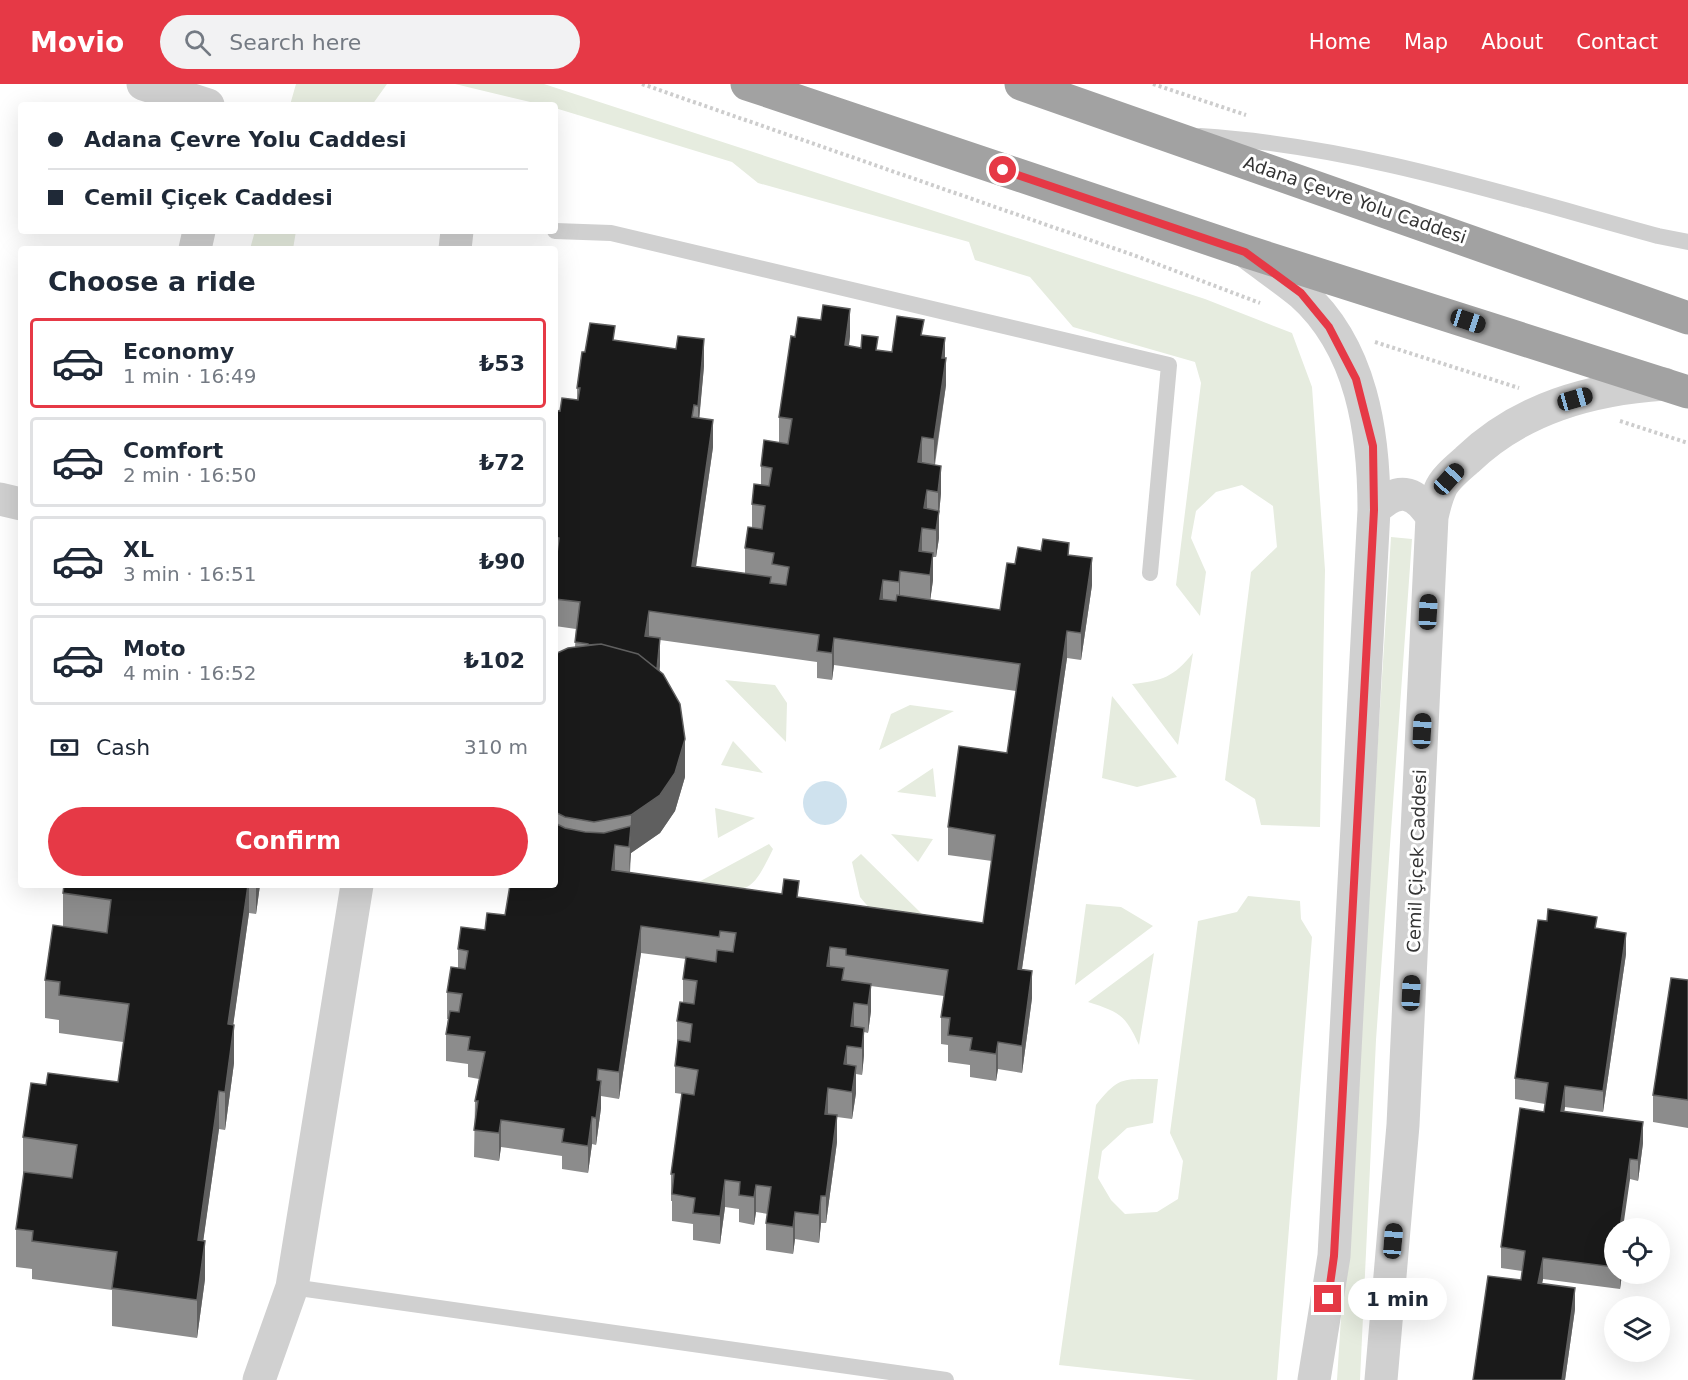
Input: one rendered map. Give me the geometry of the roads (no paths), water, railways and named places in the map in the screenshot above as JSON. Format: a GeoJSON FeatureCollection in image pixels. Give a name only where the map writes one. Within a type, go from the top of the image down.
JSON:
{"type":"FeatureCollection","features":[{"type":"Feature","properties":{"kind":"highway"},"geometry":{"type":"LineString","coordinates":[[747,84],[1245,252],[1676,388]]}},
{"type":"Feature","properties":{"kind":"highway","name":"Adana Çevre Yolu Caddesi"},"geometry":{"type":"LineString","coordinates":[[1021,84],[1688,318]]}},
{"type":"Feature","properties":{"kind":"street"},"geometry":{"type":"LineString","coordinates":[[143,84],[199,102]]}},
{"type":"Feature","properties":{"kind":"street"},"geometry":{"type":"LineString","coordinates":[[1245,252],[1301,293],[1329,327],[1345,354],[1363,402],[1373,446],[1374,510],[1334,1256],[1314,1380]]}},
{"type":"Feature","properties":{"kind":"street","name":"Cemil Çiçek Caddesi"},"geometry":{"type":"LineString","coordinates":[[1380,1380],[1405,1101],[1432,517],[1440,488],[1474,453],[1536,412],[1615,389],[1676,388]]}},
{"type":"Feature","properties":{"kind":"street"},"geometry":{"type":"LineString","coordinates":[[1374,510],[1387,497],[1401,493],[1414,496],[1432,517]]}},
{"type":"Feature","properties":{"kind":"street"},"geometry":{"type":"LineString","coordinates":[[0,499],[18,503]]}},
{"type":"Feature","properties":{"kind":"street"},"geometry":{"type":"LineString","coordinates":[[259,1380],[292,1287],[357,888]]}},
{"type":"Feature","properties":{"kind":"lane"},"geometry":{"type":"LineString","coordinates":[[1162,133],[1238,138],[1322,149],[1409,169],[1688,242]]}},
{"type":"Feature","properties":{"kind":"lane"},"geometry":{"type":"LineString","coordinates":[[558,231],[611,233],[1169,365],[1150,573]]}},
{"type":"Feature","properties":{"kind":"lane"},"geometry":{"type":"LineString","coordinates":[[292,1287],[946,1380]]}},
{"type":"Feature","properties":{"kind":"water"},"geometry":{"type":"Polygon","coordinates":[[[825,781],[834,782],[841,787],[846,794],[846,812],[841,819],[834,824],[825,825],[816,824],[809,819],[804,812],[803,803],[804,794],[809,787],[816,782],[825,781]]]}}]}
